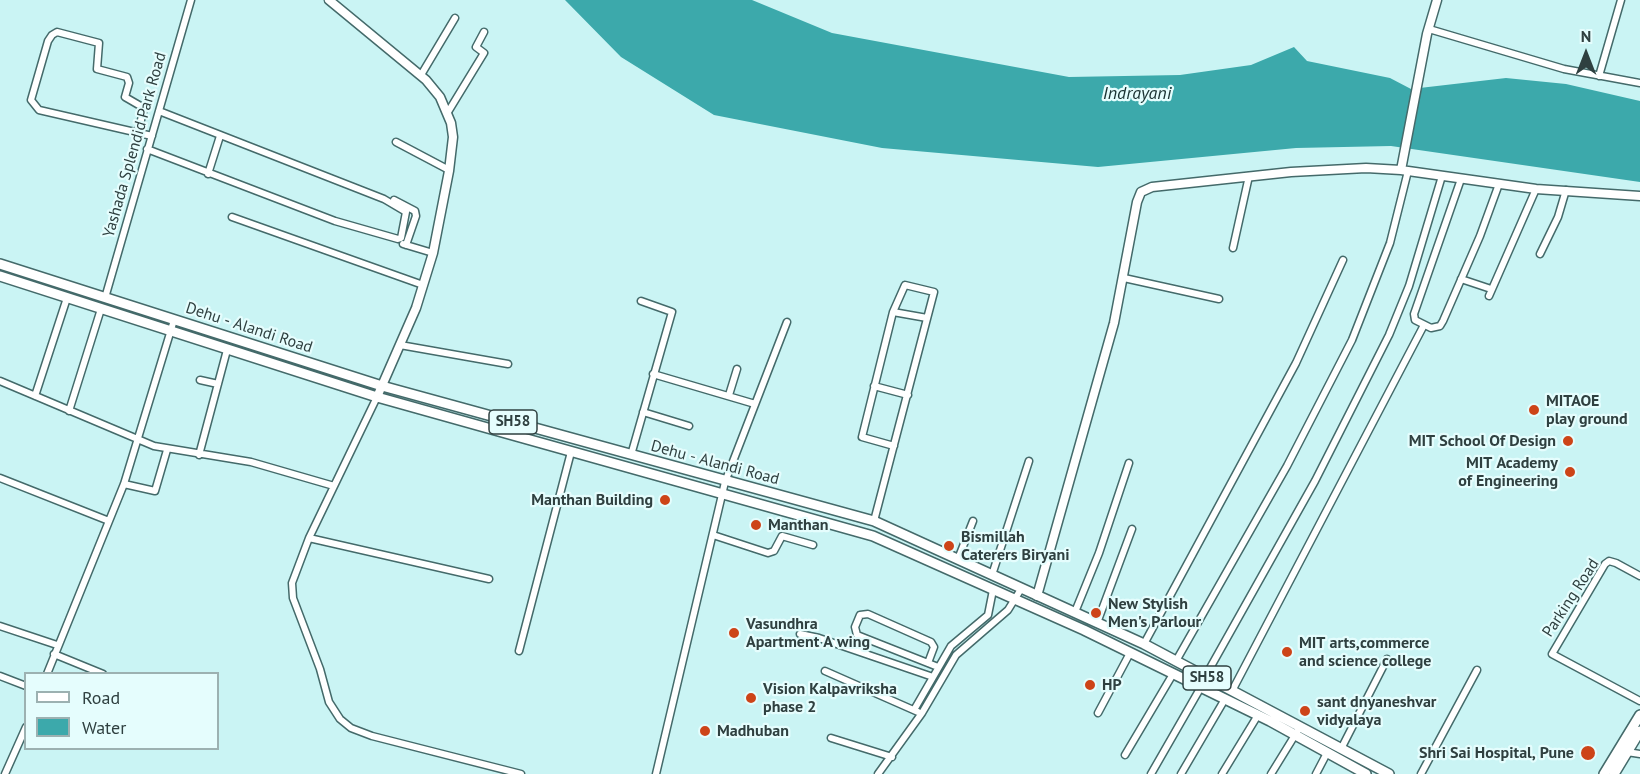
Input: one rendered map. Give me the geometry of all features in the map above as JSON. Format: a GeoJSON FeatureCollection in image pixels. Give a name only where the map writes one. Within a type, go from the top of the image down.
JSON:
{"type":"FeatureCollection","features":[{"type":"Feature","properties":{"kind":"main road","name":"Dehu - Alandi Road"},"geometry":{"type":"LineString","coordinates":[[0,264],[382,386],[725,482],[874,521],[1144,644],[1232,691],[1297,731],[1327,753],[1366,774]]}},
{"type":"Feature","properties":{"kind":"main road","name":"Dehu - Alandi Road"},"geometry":{"type":"LineString","coordinates":[[0,276],[377,397],[873,536],[1130,653],[1258,716],[1341,749],[1389,774]]}},
{"type":"Feature","properties":{"kind":"main road"},"geometry":{"type":"LineString","coordinates":[[1604,774],[1640,715]]}},
{"type":"Feature","properties":{"kind":"main road"},"geometry":{"type":"LineString","coordinates":[[1614,774],[1640,731]]}},
{"type":"Feature","properties":{"kind":"street","name":"Yashada Splendid Park Road"},"geometry":{"type":"LineString","coordinates":[[105,298],[190,0]]}},
{"type":"Feature","properties":{"kind":"street"},"geometry":{"type":"LineString","coordinates":[[329,0],[421,75],[440,97],[448,112],[453,136],[449,170],[423,285],[382,386],[309,538],[292,583],[293,598],[320,669],[329,702],[340,720],[351,728],[372,736],[521,774]]}},
{"type":"Feature","properties":{"kind":"street"},"geometry":{"type":"LineString","coordinates":[[1176,661],[1287,466],[1340,365],[1365,310],[1386,254],[1404,171],[1403,160],[1428,32],[1437,0]]}},
{"type":"Feature","properties":{"kind":"street"},"geometry":{"type":"LineString","coordinates":[[1599,76],[1622,0]]}},
{"type":"Feature","properties":{"kind":"street"},"geometry":{"type":"LineString","coordinates":[[421,75],[455,18]]}},
{"type":"Feature","properties":{"kind":"street"},"geometry":{"type":"LineString","coordinates":[[138,132],[144,108],[125,98],[129,82],[127,77],[97,69],[99,43],[57,32],[52,35],[48,41],[31,100],[39,110],[152,136]]}},
{"type":"Feature","properties":{"kind":"street"},"geometry":{"type":"LineString","coordinates":[[448,112],[484,53],[476,47],[484,32]]}},
{"type":"Feature","properties":{"kind":"street"},"geometry":{"type":"LineString","coordinates":[[1428,32],[1542,63],[1640,83]]}},
{"type":"Feature","properties":{"kind":"street"},"geometry":{"type":"LineString","coordinates":[[147,149],[335,221],[398,239],[407,216],[406,212],[384,199],[159,111]]}},
{"type":"Feature","properties":{"kind":"street"},"geometry":{"type":"LineString","coordinates":[[208,174],[220,136]]}},
{"type":"Feature","properties":{"kind":"street"},"geometry":{"type":"LineString","coordinates":[[396,142],[449,170]]}},
{"type":"Feature","properties":{"kind":"street"},"geometry":{"type":"LineString","coordinates":[[1037,596],[1124,278],[1137,202],[1142,192],[1152,187],[1333,168],[1404,171],[1536,189],[1640,196]]}},
{"type":"Feature","properties":{"kind":"street"},"geometry":{"type":"LineString","coordinates":[[1233,248],[1248,176]]}},
{"type":"Feature","properties":{"kind":"street"},"geometry":{"type":"LineString","coordinates":[[1205,677],[1315,481],[1389,335],[1409,286],[1442,176]]}},
{"type":"Feature","properties":{"kind":"street"},"geometry":{"type":"LineString","coordinates":[[1461,179],[1414,314],[1415,320],[1431,328],[1440,326],[1499,184]]}},
{"type":"Feature","properties":{"kind":"street"},"geometry":{"type":"LineString","coordinates":[[1461,279],[1490,292],[1536,189]]}},
{"type":"Feature","properties":{"kind":"street"},"geometry":{"type":"LineString","coordinates":[[1540,254],[1558,217],[1566,190]]}},
{"type":"Feature","properties":{"kind":"street"},"geometry":{"type":"LineString","coordinates":[[384,199],[389,199],[415,211],[416,216],[405,244],[432,253]]}},
{"type":"Feature","properties":{"kind":"street"},"geometry":{"type":"LineString","coordinates":[[232,217],[423,285]]}},
{"type":"Feature","properties":{"kind":"street"},"geometry":{"type":"LineString","coordinates":[[1144,644],[1296,363],[1343,260]]}},
{"type":"Feature","properties":{"kind":"street"},"geometry":{"type":"LineString","coordinates":[[1124,278],[1219,299]]}},
{"type":"Feature","properties":{"kind":"street"},"geometry":{"type":"LineString","coordinates":[[874,521],[908,395],[934,292],[905,285],[893,312],[862,437],[894,446]]}},
{"type":"Feature","properties":{"kind":"street"},"geometry":{"type":"LineString","coordinates":[[35,396],[67,298]]}},
{"type":"Feature","properties":{"kind":"street"},"geometry":{"type":"LineString","coordinates":[[631,455],[672,312],[640,301]]}},
{"type":"Feature","properties":{"kind":"street"},"geometry":{"type":"LineString","coordinates":[[69,411],[101,309]]}},
{"type":"Feature","properties":{"kind":"street"},"geometry":{"type":"LineString","coordinates":[[893,312],[927,318]]}},
{"type":"Feature","properties":{"kind":"street"},"geometry":{"type":"LineString","coordinates":[[47,672],[124,484],[139,441],[174,320]]}},
{"type":"Feature","properties":{"kind":"street"},"geometry":{"type":"LineString","coordinates":[[656,774],[725,482],[787,322]]}},
{"type":"Feature","properties":{"kind":"street"},"geometry":{"type":"LineString","coordinates":[[1232,691],[1424,325]]}},
{"type":"Feature","properties":{"kind":"street"},"geometry":{"type":"LineString","coordinates":[[400,345],[508,364]]}},
{"type":"Feature","properties":{"kind":"street"},"geometry":{"type":"LineString","coordinates":[[199,455],[227,350]]}},
{"type":"Feature","properties":{"kind":"street"},"geometry":{"type":"LineString","coordinates":[[729,395],[737,369]]}},
{"type":"Feature","properties":{"kind":"street"},"geometry":{"type":"LineString","coordinates":[[653,374],[755,404]]}},
{"type":"Feature","properties":{"kind":"street"},"geometry":{"type":"LineString","coordinates":[[200,380],[218,384]]}},
{"type":"Feature","properties":{"kind":"street"},"geometry":{"type":"LineString","coordinates":[[0,381],[139,441],[167,450],[276,468],[334,486]]}},
{"type":"Feature","properties":{"kind":"street"},"geometry":{"type":"LineString","coordinates":[[874,386],[908,395]]}},
{"type":"Feature","properties":{"kind":"street"},"geometry":{"type":"LineString","coordinates":[[643,412],[689,426]]}},
{"type":"Feature","properties":{"kind":"street"},"geometry":{"type":"LineString","coordinates":[[124,484],[155,491],[167,450]]}},
{"type":"Feature","properties":{"kind":"street"},"geometry":{"type":"LineString","coordinates":[[519,651],[571,452]]}},
{"type":"Feature","properties":{"kind":"street"},"geometry":{"type":"LineString","coordinates":[[992,575],[1029,461]]}},
{"type":"Feature","properties":{"kind":"street"},"geometry":{"type":"LineString","coordinates":[[1075,612],[1099,553],[1129,463]]}},
{"type":"Feature","properties":{"kind":"street"},"geometry":{"type":"LineString","coordinates":[[0,478],[109,521]]}},
{"type":"Feature","properties":{"kind":"street"},"geometry":{"type":"LineString","coordinates":[[958,559],[973,521]]}},
{"type":"Feature","properties":{"kind":"street"},"geometry":{"type":"LineString","coordinates":[[1097,623],[1132,529]]}},
{"type":"Feature","properties":{"kind":"street"},"geometry":{"type":"LineString","coordinates":[[713,534],[768,553],[774,550],[782,536],[813,545]]}},
{"type":"Feature","properties":{"kind":"street"},"geometry":{"type":"LineString","coordinates":[[309,538],[489,579]]}},
{"type":"Feature","properties":{"kind":"street","name":"Parking Road"},"geometry":{"type":"LineString","coordinates":[[1640,576],[1616,563],[1610,561],[1605,564],[1552,654],[1640,701]]}},
{"type":"Feature","properties":{"kind":"street"},"geometry":{"type":"LineString","coordinates":[[878,774],[922,713],[962,648],[996,621],[1015,600],[1021,589]]}},
{"type":"Feature","properties":{"kind":"street"},"geometry":{"type":"LineString","coordinates":[[915,710],[951,646],[988,615],[993,590]]}},
{"type":"Feature","properties":{"kind":"street"},"geometry":{"type":"LineString","coordinates":[[928,663],[934,647],[931,642],[868,615],[860,615],[855,633],[928,663],[938,667]]}},
{"type":"Feature","properties":{"kind":"street"},"geometry":{"type":"LineString","coordinates":[[0,626],[57,645]]}},
{"type":"Feature","properties":{"kind":"street"},"geometry":{"type":"LineString","coordinates":[[800,634],[819,638],[933,677]]}},
{"type":"Feature","properties":{"kind":"street"},"geometry":{"type":"LineString","coordinates":[[1098,713],[1130,653]]}},
{"type":"Feature","properties":{"kind":"street"},"geometry":{"type":"LineString","coordinates":[[54,654],[98,672]]}},
{"type":"Feature","properties":{"kind":"street"},"geometry":{"type":"LineString","coordinates":[[1341,749],[1387,659]]}},
{"type":"Feature","properties":{"kind":"street"},"geometry":{"type":"LineString","coordinates":[[1421,774],[1477,670]]}},
{"type":"Feature","properties":{"kind":"street"},"geometry":{"type":"LineString","coordinates":[[825,671],[922,713]]}},
{"type":"Feature","properties":{"kind":"street"},"geometry":{"type":"LineString","coordinates":[[1125,755],[1173,674]]}},
{"type":"Feature","properties":{"kind":"street"},"geometry":{"type":"LineString","coordinates":[[0,676],[24,685]]}},
{"type":"Feature","properties":{"kind":"street"},"geometry":{"type":"LineString","coordinates":[[1151,774],[1201,687]]}},
{"type":"Feature","properties":{"kind":"street"},"geometry":{"type":"LineString","coordinates":[[1180,774],[1225,699]]}},
{"type":"Feature","properties":{"kind":"street"},"geometry":{"type":"LineString","coordinates":[[1222,774],[1258,716]]}},
{"type":"Feature","properties":{"kind":"street"},"geometry":{"type":"LineString","coordinates":[[1271,774],[1297,731]]}},
{"type":"Feature","properties":{"kind":"street"},"geometry":{"type":"LineString","coordinates":[[6,774],[24,732]]}},
{"type":"Feature","properties":{"kind":"street"},"geometry":{"type":"LineString","coordinates":[[831,738],[892,757]]}},
{"type":"Feature","properties":{"kind":"street"},"geometry":{"type":"LineString","coordinates":[[1627,752],[1640,754]]}},
{"type":"Feature","properties":{"kind":"street"},"geometry":{"type":"LineString","coordinates":[[1316,774],[1327,753]]}},
{"type":"Feature","properties":{"kind":"water","name":"Indrayani"},"geometry":{"type":"Polygon","coordinates":[[[565,0],[752,0],[832,33],[1069,77],[1180,75],[1251,65],[1294,47],[1307,61],[1390,78],[1411,89],[1506,78],[1566,84],[1640,101],[1640,182],[1391,146],[1296,148],[1098,167],[882,148],[714,115],[621,57],[565,0]]]}},
{"type":"Feature","properties":{"kind":"place","name":"MITAOE play ground"},"geometry":{"type":"Point","coordinates":[1534,410]}},
{"type":"Feature","properties":{"kind":"place","name":"MIT School Of Design"},"geometry":{"type":"Point","coordinates":[1568,441]}},
{"type":"Feature","properties":{"kind":"place","name":"MIT Academy of Engineering"},"geometry":{"type":"Point","coordinates":[1570,472]}},
{"type":"Feature","properties":{"kind":"place","name":"Manthan Building"},"geometry":{"type":"Point","coordinates":[665,500]}},
{"type":"Feature","properties":{"kind":"place","name":"Manthan"},"geometry":{"type":"Point","coordinates":[756,525]}},
{"type":"Feature","properties":{"kind":"place","name":"Bismillah Caterers Biryani"},"geometry":{"type":"Point","coordinates":[949,546]}},
{"type":"Feature","properties":{"kind":"place","name":"New Stylish Men's Parlour"},"geometry":{"type":"Point","coordinates":[1096,613]}},
{"type":"Feature","properties":{"kind":"place","name":"Vasundhra Apartment A wing"},"geometry":{"type":"Point","coordinates":[734,633]}},
{"type":"Feature","properties":{"kind":"place","name":"MIT arts,commerce and science college"},"geometry":{"type":"Point","coordinates":[1287,652]}},
{"type":"Feature","properties":{"kind":"place","name":"HP"},"geometry":{"type":"Point","coordinates":[1090,685]}},
{"type":"Feature","properties":{"kind":"place","name":"Vision Kalpavriksha phase 2"},"geometry":{"type":"Point","coordinates":[751,698]}},
{"type":"Feature","properties":{"kind":"place","name":"sant dnyaneshvar vidyalaya"},"geometry":{"type":"Point","coordinates":[1305,711]}},
{"type":"Feature","properties":{"kind":"place","name":"Madhuban"},"geometry":{"type":"Point","coordinates":[705,731]}},
{"type":"Feature","properties":{"kind":"place","name":"Shri Sai Hospital, Pune"},"geometry":{"type":"Point","coordinates":[1588,753]}}]}
